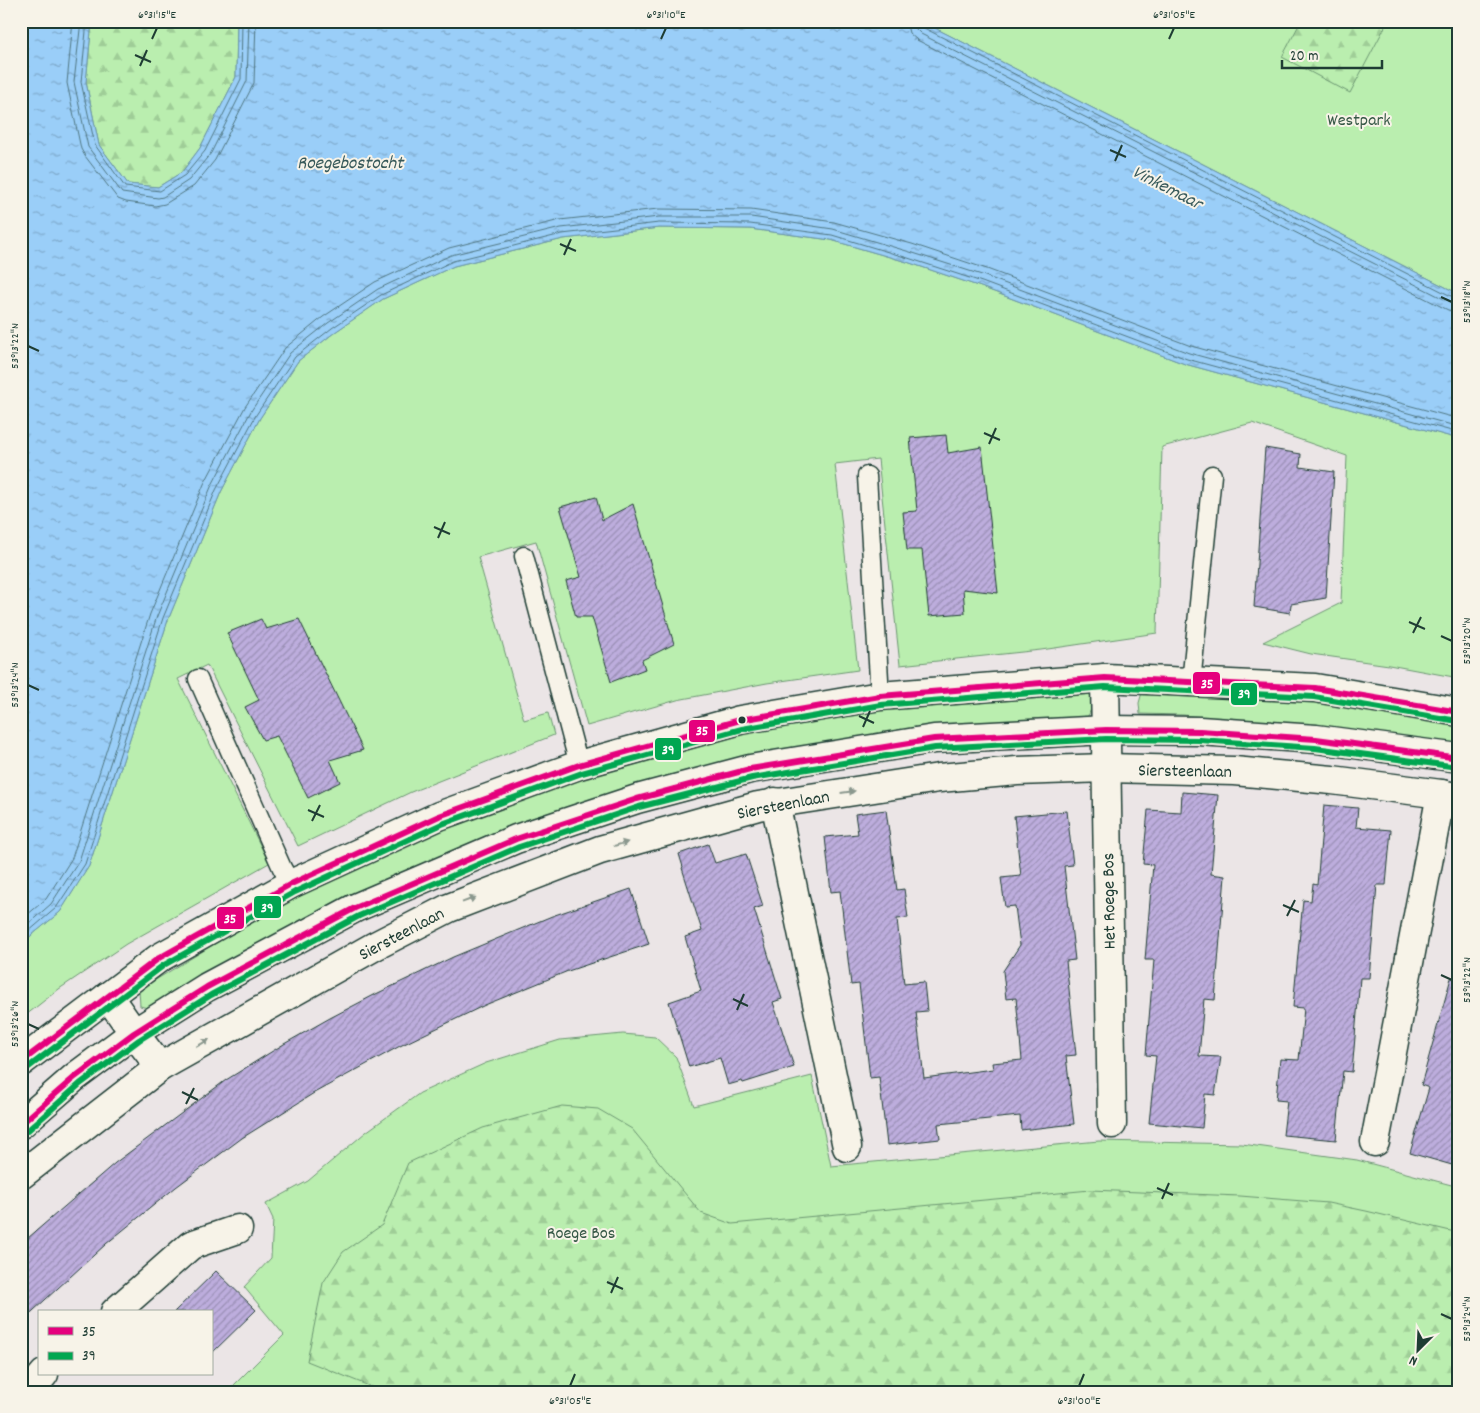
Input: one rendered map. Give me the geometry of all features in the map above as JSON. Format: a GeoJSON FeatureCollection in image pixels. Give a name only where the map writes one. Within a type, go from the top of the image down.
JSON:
{"type":"FeatureCollection","features":[{"type":"Feature","properties":{"kind":"main road"},"geometry":{"type":"LineString","coordinates":[[21,1062],[159,958],[291,884],[439,816],[580,765],[740,720],[880,696],[1105,678],[1315,688],[1459,712]]}},
{"type":"Feature","properties":{"kind":"main road","name":"Het Roege Bos"},"geometry":{"type":"LineString","coordinates":[[1105,678],[1112,1124]]}},
{"type":"Feature","properties":{"kind":"main road"},"geometry":{"type":"LineString","coordinates":[[21,1124],[75,1077],[134,1033],[207,987],[355,908],[516,839],[637,799],[750,769],[934,739],[1106,730],[1200,731],[1316,739],[1459,758]]}},
{"type":"Feature","properties":{"kind":"main road","name":"Siersteenlaan"},"geometry":{"type":"LineString","coordinates":[[21,1175],[160,1067],[375,946],[449,908],[600,850],[775,802],[938,778],[1018,771],[1106,768],[1234,771],[1332,780],[1450,796]]}},
{"type":"Feature","properties":{"kind":"main road"},"geometry":{"type":"LineString","coordinates":[[1375,1142],[1450,796]]}},
{"type":"Feature","properties":{"kind":"main road"},"geometry":{"type":"LineString","coordinates":[[775,802],[848,1146]]}},
{"type":"Feature","properties":{"kind":"main road"},"geometry":{"type":"LineString","coordinates":[[108,996],[160,1067]]}},
{"type":"Feature","properties":{"kind":"main road"},"geometry":{"type":"LineString","coordinates":[[117,1310],[191,1245],[238,1229]]}},
{"type":"Feature","properties":{"kind":"main road"},"geometry":{"type":"LineString","coordinates":[[29,1392],[42,1376]]}},
{"type":"Feature","properties":{"kind":"lane"},"geometry":{"type":"LineString","coordinates":[[1190,683],[1212,475]]}},
{"type":"Feature","properties":{"kind":"lane"},"geometry":{"type":"LineString","coordinates":[[867,476],[880,696]]}},
{"type":"Feature","properties":{"kind":"lane"},"geometry":{"type":"LineString","coordinates":[[524,556],[580,765]]}},
{"type":"Feature","properties":{"kind":"lane"},"geometry":{"type":"LineString","coordinates":[[198,679],[282,868],[291,884]]}},
{"type":"Feature","properties":{"kind":"green space"},"geometry":{"type":"Polygon","coordinates":[[[92,21],[237,21],[236,77],[200,148],[182,172],[158,187],[128,184],[99,145],[86,82],[92,21]]]}},
{"type":"Feature","properties":{"kind":"green space","name":"Westpark"},"geometry":{"type":"Polygon","coordinates":[[[921,21],[1459,21],[1459,294],[921,21]]]}},
{"type":"Feature","properties":{"kind":"green space"},"geometry":{"type":"Polygon","coordinates":[[[1301,21],[1388,21],[1350,93],[1282,57],[1301,21]]]}},
{"type":"Feature","properties":{"kind":"green space"},"geometry":{"type":"Polygon","coordinates":[[[659,228],[750,229],[831,240],[907,262],[981,287],[1185,364],[1459,439],[1459,678],[1389,665],[1311,654],[1263,642],[1341,603],[1347,456],[1252,423],[1162,447],[1157,633],[1041,650],[900,665],[878,459],[835,464],[858,670],[767,683],[677,700],[587,726],[536,541],[478,557],[524,720],[548,713],[554,735],[411,792],[298,846],[207,665],[178,679],[269,863],[126,944],[59,989],[21,1019],[21,944],[60,912],[89,866],[168,620],[221,492],[260,418],[298,361],[335,332],[383,299],[454,266],[563,239],[659,228]]]}},
{"type":"Feature","properties":{"kind":"green space"},"geometry":{"type":"Polygon","coordinates":[[[1086,688],[1092,703],[1087,718],[1051,719],[945,729],[694,773],[155,1010],[140,1006],[139,990],[257,918],[342,871],[434,828],[576,775],[688,743],[861,710],[1086,688]]]}},
{"type":"Feature","properties":{"kind":"green space"},"geometry":{"type":"Polygon","coordinates":[[[1143,689],[1303,697],[1459,721],[1459,748],[1306,726],[1183,715],[1140,714],[1139,703],[1143,689]]]}},
{"type":"Feature","properties":{"kind":"green space","name":"Roege Bos"},"geometry":{"type":"Polygon","coordinates":[[[623,1034],[655,1037],[676,1057],[694,1106],[812,1076],[831,1166],[1099,1141],[1242,1144],[1357,1160],[1459,1187],[1459,1392],[227,1392],[284,1335],[244,1287],[271,1258],[273,1219],[266,1204],[308,1181],[366,1132],[420,1093],[486,1063],[560,1040],[623,1034]]]}},
{"type":"Feature","properties":{"kind":"green space","name":"Roege Bos"},"geometry":{"type":"Polygon","coordinates":[[[562,1106],[598,1109],[632,1129],[701,1213],[732,1224],[1090,1190],[1240,1196],[1328,1203],[1459,1233],[1459,1392],[384,1392],[307,1361],[323,1283],[343,1252],[382,1225],[408,1163],[483,1128],[562,1106]]]}},
{"type":"Feature","properties":{"kind":"water"},"geometry":{"type":"Polygon","coordinates":[[[21,21],[92,21],[86,82],[99,145],[128,184],[158,187],[182,172],[200,148],[236,77],[237,21],[921,21],[1459,294],[1459,439],[1185,364],[981,287],[907,262],[831,240],[750,229],[659,228],[563,239],[454,266],[383,299],[335,332],[298,361],[260,418],[221,492],[168,620],[89,866],[60,912],[21,944],[21,21]]]}},
{"type":"Feature","properties":{"kind":"building"},"geometry":{"type":"Polygon","coordinates":[[[946,435],[948,453],[982,447],[998,593],[963,589],[965,613],[929,616],[922,550],[907,550],[903,512],[917,511],[910,438],[946,435]]]}},
{"type":"Feature","properties":{"kind":"building"},"geometry":{"type":"Polygon","coordinates":[[[1265,448],[1301,454],[1300,467],[1334,472],[1326,598],[1291,604],[1290,613],[1254,607],[1265,448]]]}},
{"type":"Feature","properties":{"kind":"building"},"geometry":{"type":"Polygon","coordinates":[[[596,497],[602,520],[633,504],[674,644],[642,660],[645,669],[611,682],[592,617],[576,617],[566,581],[581,577],[560,507],[596,497]]]}},
{"type":"Feature","properties":{"kind":"building"},"geometry":{"type":"Polygon","coordinates":[[[261,619],[266,629],[299,619],[363,750],[330,760],[340,782],[308,798],[277,736],[263,740],[245,707],[259,700],[227,633],[261,619]]]}},
{"type":"Feature","properties":{"kind":"building"},"geometry":{"type":"Polygon","coordinates":[[[1182,792],[1218,795],[1211,874],[1225,876],[1215,1000],[1204,999],[1199,1056],[1221,1057],[1215,1095],[1205,1094],[1202,1128],[1149,1123],[1156,1056],[1146,1055],[1154,960],[1145,960],[1153,865],[1143,864],[1148,810],[1181,812],[1182,792]]]}},
{"type":"Feature","properties":{"kind":"building"},"geometry":{"type":"Polygon","coordinates":[[[1324,805],[1358,808],[1356,827],[1391,830],[1386,885],[1377,885],[1369,978],[1360,978],[1352,1072],[1343,1071],[1336,1140],[1283,1135],[1287,1101],[1276,1100],[1280,1059],[1299,1060],[1304,1008],[1293,1007],[1303,900],[1311,901],[1313,884],[1317,885],[1324,805]]]}},
{"type":"Feature","properties":{"kind":"building"},"geometry":{"type":"Polygon","coordinates":[[[886,810],[897,890],[904,889],[908,918],[897,919],[904,984],[924,982],[927,1011],[916,1012],[924,1078],[993,1069],[992,1063],[1022,1060],[1016,998],[1006,999],[1003,971],[1020,945],[1015,906],[1005,907],[1001,878],[1021,876],[1014,816],[1067,811],[1073,865],[1064,866],[1075,960],[1066,961],[1076,1055],[1066,1056],[1074,1124],[1021,1130],[1020,1116],[938,1124],[940,1139],[887,1145],[879,1077],[870,1078],[859,984],[851,985],[840,891],[831,892],[825,837],[858,834],[855,814],[886,810]]]}},
{"type":"Feature","properties":{"kind":"building"},"geometry":{"type":"Polygon","coordinates":[[[708,844],[715,863],[746,854],[763,906],[754,909],[782,999],[773,1002],[794,1067],[743,1083],[742,1081],[728,1085],[720,1058],[689,1067],[669,1002],[701,991],[685,937],[702,931],[679,854],[708,844]]]}},
{"type":"Feature","properties":{"kind":"building"},"geometry":{"type":"Polygon","coordinates":[[[631,889],[649,944],[568,971],[485,1005],[400,1046],[314,1093],[242,1138],[176,1187],[106,1244],[21,1322],[21,1244],[115,1163],[226,1080],[330,1018],[453,957],[552,916],[631,889]]]}},
{"type":"Feature","properties":{"kind":"building"},"geometry":{"type":"Polygon","coordinates":[[[1451,978],[1459,979],[1459,1167],[1410,1153],[1429,1088],[1421,1085],[1451,978]]]}},
{"type":"Feature","properties":{"kind":"building"},"geometry":{"type":"Polygon","coordinates":[[[216,1271],[256,1310],[212,1353],[212,1310],[176,1310],[216,1271]]]}},
{"type":"Feature","properties":{"kind":"transit line","name":"35"},"geometry":{"type":"LineString","coordinates":[[21,1062],[159,958],[291,884],[439,816],[579,765],[740,720],[880,696],[1105,678],[1315,688],[1459,712]]}},
{"type":"Feature","properties":{"kind":"transit line","name":"39"},"geometry":{"type":"LineString","coordinates":[[26,1069],[164,965],[295,892],[442,824],[582,773],[742,729],[881,705],[1105,687],[1314,697],[1458,721]]}},
{"type":"Feature","properties":{"kind":"transit line","name":"35"},"geometry":{"type":"LineString","coordinates":[[21,1124],[75,1077],[134,1033],[207,987],[355,908],[516,839],[637,799],[750,769],[934,739],[1106,730],[1200,731],[1316,739],[1459,758]]}},
{"type":"Feature","properties":{"kind":"transit line","name":"39"},"geometry":{"type":"LineString","coordinates":[[27,1131],[80,1084],[139,1040],[211,995],[359,916],[519,847],[639,807],[752,778],[935,748],[1106,739],[1200,740],[1315,748],[1458,767]]}},
{"type":"Feature","properties":{"kind":"water label","name":"Roegebostocht"},"geometry":{"type":"Point","coordinates":[350,161]}},
{"type":"Feature","properties":{"kind":"water label","name":"Vinkemaar"},"geometry":{"type":"Point","coordinates":[1168,186]}}]}
